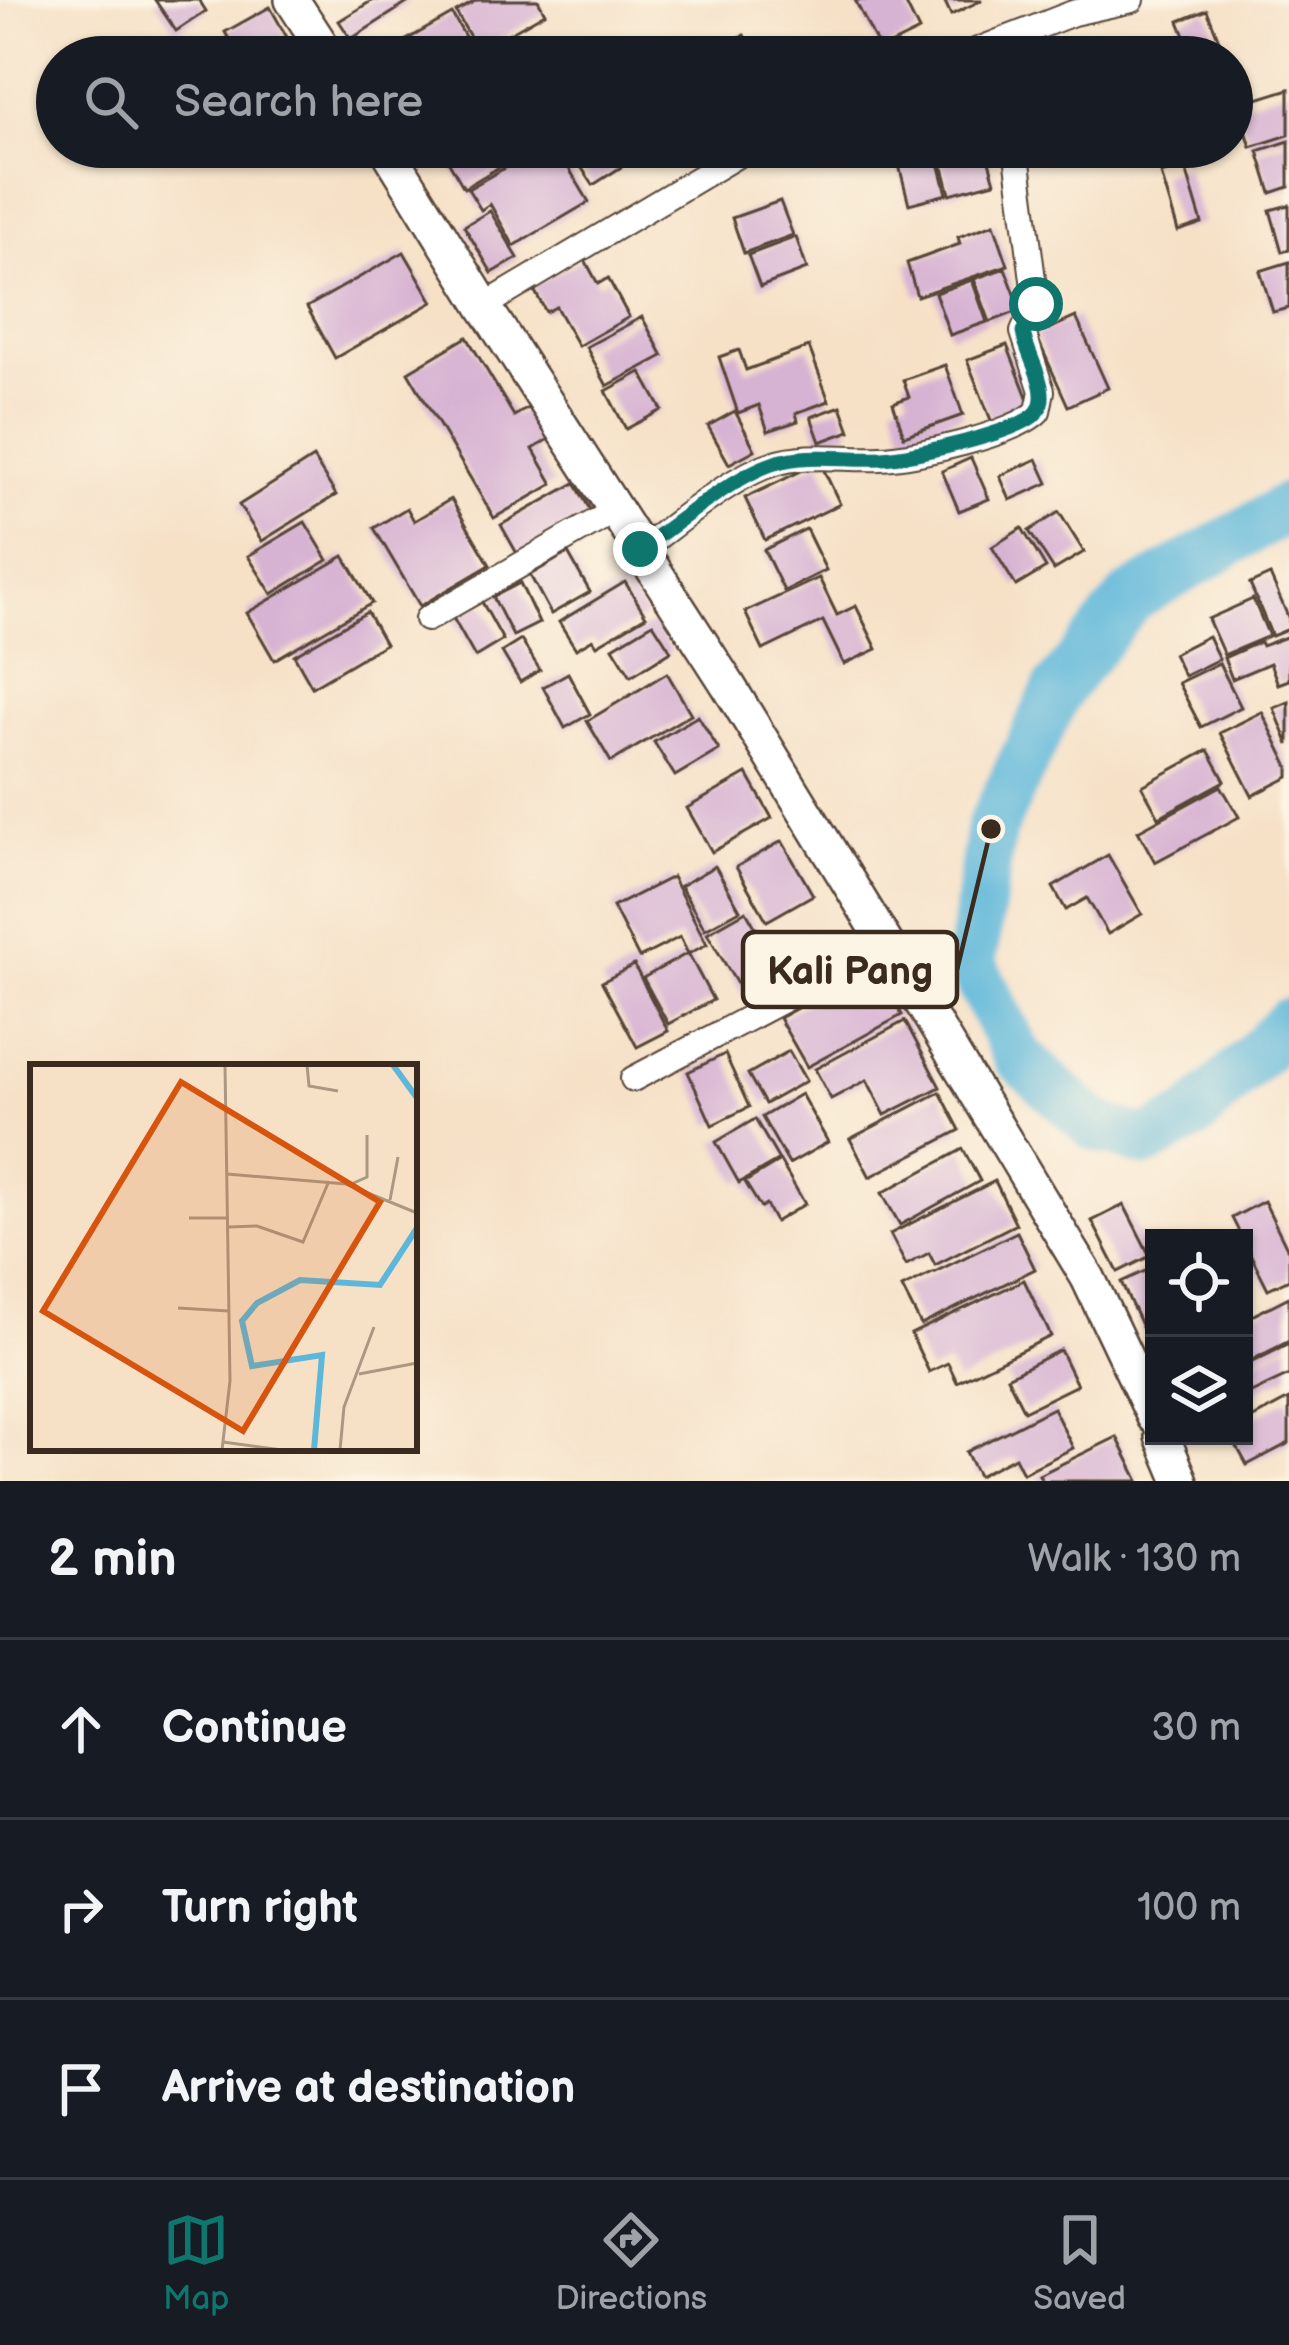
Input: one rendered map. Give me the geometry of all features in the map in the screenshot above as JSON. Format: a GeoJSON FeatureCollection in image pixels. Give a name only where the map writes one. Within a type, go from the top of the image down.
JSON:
{"type":"FeatureCollection","features":[{"type":"Feature","properties":{"kind":"street"},"geometry":{"type":"LineString","coordinates":[[292,0],[315,36]]}},
{"type":"Feature","properties":{"kind":"street"},"geometry":{"type":"LineString","coordinates":[[1021,36],[1094,4],[1132,0]]}},
{"type":"Feature","properties":{"kind":"street"},"geometry":{"type":"LineString","coordinates":[[399,168],[887,945],[1088,1278],[1145,1398]]}},
{"type":"Feature","properties":{"kind":"street"},"geometry":{"type":"LineString","coordinates":[[484,306],[716,168]]}},
{"type":"Feature","properties":{"kind":"street"},"geometry":{"type":"LineString","coordinates":[[640,549],[771,464],[816,457],[884,458],[947,447],[1018,424],[1038,411],[1042,391],[1023,332],[1036,304],[1019,168]]}},
{"type":"Feature","properties":{"kind":"street"},"geometry":{"type":"LineString","coordinates":[[427,619],[614,511]]}},
{"type":"Feature","properties":{"kind":"street"},"geometry":{"type":"LineString","coordinates":[[633,1079],[887,945]]}},
{"type":"Feature","properties":{"kind":"street"},"geometry":{"type":"LineString","coordinates":[[1166,1445],[1181,1481]]}},
{"type":"Feature","properties":{"kind":"building"},"geometry":{"type":"Polygon","coordinates":[[[155,0],[199,0],[206,11],[176,31],[155,0]]]}},
{"type":"Feature","properties":{"kind":"building"},"geometry":{"type":"Polygon","coordinates":[[[373,0],[412,0],[356,36],[349,36],[339,21],[373,0]]]}},
{"type":"Feature","properties":{"kind":"building"},"geometry":{"type":"Polygon","coordinates":[[[477,0],[538,0],[545,13],[504,36],[470,36],[456,12],[477,0]]]}},
{"type":"Feature","properties":{"kind":"building"},"geometry":{"type":"Polygon","coordinates":[[[855,0],[904,0],[919,31],[909,36],[873,36],[855,0]]]}},
{"type":"Feature","properties":{"kind":"building"},"geometry":{"type":"Polygon","coordinates":[[[944,0],[982,0],[951,15],[944,0]]]}},
{"type":"Feature","properties":{"kind":"building"},"geometry":{"type":"Polygon","coordinates":[[[270,7],[286,36],[227,36],[225,32],[270,7]]]}},
{"type":"Feature","properties":{"kind":"building"},"geometry":{"type":"Polygon","coordinates":[[[1207,10],[1217,36],[1185,36],[1179,21],[1207,10]]]}},
{"type":"Feature","properties":{"kind":"building"},"geometry":{"type":"Polygon","coordinates":[[[452,14],[465,36],[414,36],[452,14]]]}},
{"type":"Feature","properties":{"kind":"building"},"geometry":{"type":"Polygon","coordinates":[[[1289,89],[1289,135],[1253,146],[1253,100],[1289,89]]]}},
{"type":"Feature","properties":{"kind":"building"},"geometry":{"type":"Polygon","coordinates":[[[1289,141],[1289,187],[1271,193],[1258,151],[1289,141]]]}},
{"type":"Feature","properties":{"kind":"building"},"geometry":{"type":"Polygon","coordinates":[[[452,168],[498,168],[464,188],[452,168]]]}},
{"type":"Feature","properties":{"kind":"building"},"geometry":{"type":"Polygon","coordinates":[[[504,168],[569,168],[589,202],[514,246],[490,204],[481,210],[468,189],[504,168]]]}},
{"type":"Feature","properties":{"kind":"building"},"geometry":{"type":"Polygon","coordinates":[[[582,168],[620,168],[593,185],[582,168]]]}},
{"type":"Feature","properties":{"kind":"building"},"geometry":{"type":"Polygon","coordinates":[[[900,168],[940,168],[947,194],[909,204],[900,168]]]}},
{"type":"Feature","properties":{"kind":"building"},"geometry":{"type":"Polygon","coordinates":[[[943,168],[991,168],[995,182],[950,194],[943,168]]]}},
{"type":"Feature","properties":{"kind":"building"},"geometry":{"type":"Polygon","coordinates":[[[1186,168],[1202,223],[1178,231],[1161,174],[1186,168]]]}},
{"type":"Feature","properties":{"kind":"building"},"geometry":{"type":"Polygon","coordinates":[[[780,201],[793,235],[744,253],[732,218],[780,201]]]}},
{"type":"Feature","properties":{"kind":"building"},"geometry":{"type":"Polygon","coordinates":[[[1289,205],[1289,250],[1282,252],[1270,210],[1289,205]]]}},
{"type":"Feature","properties":{"kind":"building"},"geometry":{"type":"Polygon","coordinates":[[[490,211],[518,258],[492,273],[464,226],[490,211]]]}},
{"type":"Feature","properties":{"kind":"building"},"geometry":{"type":"Polygon","coordinates":[[[994,224],[1008,265],[917,296],[907,263],[960,244],[958,237],[994,224]]]}},
{"type":"Feature","properties":{"kind":"building"},"geometry":{"type":"Polygon","coordinates":[[[796,237],[807,269],[760,287],[748,255],[796,237]]]}},
{"type":"Feature","properties":{"kind":"building"},"geometry":{"type":"Polygon","coordinates":[[[404,252],[433,302],[335,358],[307,307],[404,252]]]}},
{"type":"Feature","properties":{"kind":"building"},"geometry":{"type":"Polygon","coordinates":[[[584,258],[598,284],[608,278],[629,317],[578,346],[556,307],[546,312],[532,286],[584,258]]]}},
{"type":"Feature","properties":{"kind":"building"},"geometry":{"type":"Polygon","coordinates":[[[1289,262],[1289,308],[1273,312],[1260,271],[1289,262]]]}},
{"type":"Feature","properties":{"kind":"building"},"geometry":{"type":"Polygon","coordinates":[[[1005,268],[1021,310],[990,322],[974,279],[1005,268]]]}},
{"type":"Feature","properties":{"kind":"building"},"geometry":{"type":"Polygon","coordinates":[[[972,280],[987,322],[950,335],[935,293],[972,280]]]}},
{"type":"Feature","properties":{"kind":"building"},"geometry":{"type":"Polygon","coordinates":[[[642,317],[663,356],[607,386],[586,347],[642,317]]]}},
{"type":"Feature","properties":{"kind":"building"},"geometry":{"type":"Polygon","coordinates":[[[1076,317],[1108,388],[1068,406],[1036,335],[1076,317]]]}},
{"type":"Feature","properties":{"kind":"building"},"geometry":{"type":"Polygon","coordinates":[[[467,337],[514,416],[535,404],[554,436],[533,449],[553,484],[494,518],[408,372],[467,337]]]}},
{"type":"Feature","properties":{"kind":"building"},"geometry":{"type":"Polygon","coordinates":[[[1007,345],[1032,410],[993,425],[967,360],[1007,345]]]}},
{"type":"Feature","properties":{"kind":"building"},"geometry":{"type":"Polygon","coordinates":[[[809,347],[829,401],[796,413],[798,421],[768,431],[759,405],[738,413],[719,357],[739,350],[746,370],[809,347]]]}},
{"type":"Feature","properties":{"kind":"building"},"geometry":{"type":"Polygon","coordinates":[[[945,365],[963,415],[904,436],[893,403],[909,397],[903,380],[945,365]]]}},
{"type":"Feature","properties":{"kind":"building"},"geometry":{"type":"Polygon","coordinates":[[[641,372],[662,410],[626,429],[606,391],[641,372]]]}},
{"type":"Feature","properties":{"kind":"building"},"geometry":{"type":"Polygon","coordinates":[[[841,406],[850,431],[820,442],[811,417],[841,406]]]}},
{"type":"Feature","properties":{"kind":"building"},"geometry":{"type":"Polygon","coordinates":[[[735,411],[755,450],[729,464],[708,426],[735,411]]]}},
{"type":"Feature","properties":{"kind":"building"},"geometry":{"type":"Polygon","coordinates":[[[313,458],[336,495],[262,541],[239,505],[313,458]]]}},
{"type":"Feature","properties":{"kind":"building"},"geometry":{"type":"Polygon","coordinates":[[[971,458],[989,499],[959,511],[942,471],[971,458]]]}},
{"type":"Feature","properties":{"kind":"building"},"geometry":{"type":"Polygon","coordinates":[[[1037,459],[1048,483],[1010,500],[1000,476],[1037,459]]]}},
{"type":"Feature","properties":{"kind":"building"},"geometry":{"type":"Polygon","coordinates":[[[820,462],[840,504],[765,540],[745,498],[820,462]]]}},
{"type":"Feature","properties":{"kind":"building"},"geometry":{"type":"Polygon","coordinates":[[[575,483],[593,515],[519,557],[501,525],[575,483]]]}},
{"type":"Feature","properties":{"kind":"building"},"geometry":{"type":"Polygon","coordinates":[[[451,499],[490,565],[420,606],[374,528],[407,508],[414,521],[451,499]]]}},
{"type":"Feature","properties":{"kind":"building"},"geometry":{"type":"Polygon","coordinates":[[[1059,512],[1084,552],[1054,570],[1029,531],[1059,512]]]}},
{"type":"Feature","properties":{"kind":"building"},"geometry":{"type":"Polygon","coordinates":[[[305,522],[328,560],[272,594],[248,556],[305,522]]]}},
{"type":"Feature","properties":{"kind":"building"},"geometry":{"type":"Polygon","coordinates":[[[1022,528],[1046,568],[1016,586],[992,547],[1022,528]]]}},
{"type":"Feature","properties":{"kind":"building"},"geometry":{"type":"Polygon","coordinates":[[[806,529],[826,570],[784,591],[764,550],[806,529]]]}},
{"type":"Feature","properties":{"kind":"building"},"geometry":{"type":"Polygon","coordinates":[[[568,553],[590,592],[551,614],[530,575],[568,553]]]}},
{"type":"Feature","properties":{"kind":"building"},"geometry":{"type":"Polygon","coordinates":[[[344,556],[372,603],[274,660],[247,613],[344,556]]]}},
{"type":"Feature","properties":{"kind":"building"},"geometry":{"type":"Polygon","coordinates":[[[1270,575],[1289,619],[1289,629],[1272,636],[1250,584],[1270,575]]]}},
{"type":"Feature","properties":{"kind":"building"},"geometry":{"type":"Polygon","coordinates":[[[819,578],[837,615],[856,606],[877,649],[844,664],[823,621],[763,650],[745,612],[819,578]]]}},
{"type":"Feature","properties":{"kind":"building"},"geometry":{"type":"Polygon","coordinates":[[[625,582],[646,616],[597,645],[593,639],[576,649],[559,622],[625,582]]]}},
{"type":"Feature","properties":{"kind":"building"},"geometry":{"type":"Polygon","coordinates":[[[520,583],[539,623],[513,636],[493,597],[520,583]]]}},
{"type":"Feature","properties":{"kind":"building"},"geometry":{"type":"Polygon","coordinates":[[[1253,599],[1269,636],[1224,655],[1208,619],[1253,599]]]}},
{"type":"Feature","properties":{"kind":"building"},"geometry":{"type":"Polygon","coordinates":[[[482,602],[503,640],[475,657],[453,618],[482,602]]]}},
{"type":"Feature","properties":{"kind":"building"},"geometry":{"type":"Polygon","coordinates":[[[367,612],[385,644],[312,687],[294,655],[367,612]]]}},
{"type":"Feature","properties":{"kind":"building"},"geometry":{"type":"Polygon","coordinates":[[[653,623],[671,651],[631,676],[613,647],[653,623]]]}},
{"type":"Feature","properties":{"kind":"building"},"geometry":{"type":"Polygon","coordinates":[[[1208,636],[1219,659],[1184,676],[1173,654],[1208,636]]]}},
{"type":"Feature","properties":{"kind":"building"},"geometry":{"type":"Polygon","coordinates":[[[1289,636],[1289,680],[1278,684],[1270,663],[1232,679],[1224,658],[1260,642],[1262,646],[1289,636]]]}},
{"type":"Feature","properties":{"kind":"building"},"geometry":{"type":"Polygon","coordinates":[[[521,640],[540,670],[520,682],[502,652],[521,640]]]}},
{"type":"Feature","properties":{"kind":"building"},"geometry":{"type":"Polygon","coordinates":[[[1219,663],[1241,707],[1201,727],[1178,683],[1219,663]]]}},
{"type":"Feature","properties":{"kind":"building"},"geometry":{"type":"Polygon","coordinates":[[[568,673],[590,714],[565,728],[543,687],[568,673]]]}},
{"type":"Feature","properties":{"kind":"building"},"geometry":{"type":"Polygon","coordinates":[[[667,673],[691,714],[611,762],[587,721],[667,673]]]}},
{"type":"Feature","properties":{"kind":"building"},"geometry":{"type":"Polygon","coordinates":[[[1289,702],[1289,745],[1274,708],[1289,702]]]}},
{"type":"Feature","properties":{"kind":"building"},"geometry":{"type":"Polygon","coordinates":[[[1262,712],[1289,767],[1289,777],[1252,796],[1220,733],[1262,712]]]}},
{"type":"Feature","properties":{"kind":"building"},"geometry":{"type":"Polygon","coordinates":[[[698,716],[719,750],[675,776],[654,742],[698,716]]]}},
{"type":"Feature","properties":{"kind":"building"},"geometry":{"type":"Polygon","coordinates":[[[1208,750],[1225,781],[1159,817],[1142,786],[1208,750]]]}},
{"type":"Feature","properties":{"kind":"building"},"geometry":{"type":"Polygon","coordinates":[[[747,774],[772,818],[712,852],[687,808],[747,774]]]}},
{"type":"Feature","properties":{"kind":"building"},"geometry":{"type":"Polygon","coordinates":[[[1221,786],[1239,817],[1155,862],[1138,831],[1221,786]]]}},
{"type":"Feature","properties":{"kind":"building"},"geometry":{"type":"Polygon","coordinates":[[[782,841],[813,895],[767,921],[736,867],[782,841]]]}},
{"type":"Feature","properties":{"kind":"building"},"geometry":{"type":"Polygon","coordinates":[[[1108,855],[1142,914],[1108,934],[1087,898],[1066,910],[1053,887],[1108,855]]]}},
{"type":"Feature","properties":{"kind":"building"},"geometry":{"type":"Polygon","coordinates":[[[715,866],[740,910],[705,929],[680,886],[715,866]]]}},
{"type":"Feature","properties":{"kind":"building"},"geometry":{"type":"Polygon","coordinates":[[[672,877],[707,944],[688,954],[680,937],[639,958],[613,907],[672,877]]]}},
{"type":"Feature","properties":{"kind":"building"},"geometry":{"type":"Polygon","coordinates":[[[746,911],[785,979],[747,1001],[707,933],[746,911]]]}},
{"type":"Feature","properties":{"kind":"building"},"geometry":{"type":"Polygon","coordinates":[[[688,953],[713,1000],[668,1024],[643,978],[688,953]]]}},
{"type":"Feature","properties":{"kind":"building"},"geometry":{"type":"Polygon","coordinates":[[[634,965],[668,1031],[637,1047],[602,982],[634,965]]]}},
{"type":"Feature","properties":{"kind":"building"},"geometry":{"type":"Polygon","coordinates":[[[875,966],[902,1015],[807,1067],[779,1018],[875,966]]]}},
{"type":"Feature","properties":{"kind":"building"},"geometry":{"type":"Polygon","coordinates":[[[905,1021],[940,1087],[885,1115],[867,1080],[831,1099],[815,1069],[905,1021]]]}},
{"type":"Feature","properties":{"kind":"building"},"geometry":{"type":"Polygon","coordinates":[[[789,1051],[806,1081],[765,1104],[748,1074],[789,1051]]]}},
{"type":"Feature","properties":{"kind":"building"},"geometry":{"type":"Polygon","coordinates":[[[725,1054],[749,1107],[712,1125],[688,1072],[725,1054]]]}},
{"type":"Feature","properties":{"kind":"building"},"geometry":{"type":"Polygon","coordinates":[[[940,1092],[960,1130],[870,1177],[850,1139],[940,1092]]]}},
{"type":"Feature","properties":{"kind":"building"},"geometry":{"type":"Polygon","coordinates":[[[801,1094],[828,1142],[789,1164],[762,1117],[801,1094]]]}},
{"type":"Feature","properties":{"kind":"building"},"geometry":{"type":"Polygon","coordinates":[[[755,1119],[779,1160],[739,1183],[716,1142],[755,1119]]]}},
{"type":"Feature","properties":{"kind":"building"},"geometry":{"type":"Polygon","coordinates":[[[963,1149],[980,1181],[900,1225],[882,1193],[963,1149]]]}},
{"type":"Feature","properties":{"kind":"building"},"geometry":{"type":"Polygon","coordinates":[[[780,1161],[805,1204],[775,1222],[745,1182],[780,1161]]]}},
{"type":"Feature","properties":{"kind":"building"},"geometry":{"type":"Polygon","coordinates":[[[995,1181],[1016,1224],[935,1265],[929,1253],[906,1265],[890,1234],[995,1181]]]}},
{"type":"Feature","properties":{"kind":"building"},"geometry":{"type":"Polygon","coordinates":[[[1264,1201],[1289,1252],[1289,1279],[1268,1289],[1253,1259],[1253,1229],[1238,1229],[1232,1218],[1264,1201]]]}},
{"type":"Feature","properties":{"kind":"building"},"geometry":{"type":"Polygon","coordinates":[[[1124,1205],[1145,1246],[1145,1258],[1118,1272],[1092,1221],[1124,1205]]]}},
{"type":"Feature","properties":{"kind":"building"},"geometry":{"type":"Polygon","coordinates":[[[1017,1232],[1035,1269],[921,1325],[902,1288],[1017,1232]]]}},
{"type":"Feature","properties":{"kind":"building"},"geometry":{"type":"Polygon","coordinates":[[[1145,1271],[1145,1334],[1121,1282],[1145,1271]]]}},
{"type":"Feature","properties":{"kind":"building"},"geometry":{"type":"Polygon","coordinates":[[[1024,1280],[1051,1336],[957,1382],[948,1363],[929,1372],[911,1334],[1024,1280]]]}},
{"type":"Feature","properties":{"kind":"building"},"geometry":{"type":"Polygon","coordinates":[[[1289,1297],[1289,1341],[1253,1359],[1253,1315],[1289,1297]]]}},
{"type":"Feature","properties":{"kind":"building"},"geometry":{"type":"Polygon","coordinates":[[[1289,1344],[1289,1375],[1253,1392],[1253,1362],[1289,1344]]]}},
{"type":"Feature","properties":{"kind":"building"},"geometry":{"type":"Polygon","coordinates":[[[1060,1350],[1077,1385],[1024,1411],[1007,1377],[1060,1350]]]}},
{"type":"Feature","properties":{"kind":"building"},"geometry":{"type":"Polygon","coordinates":[[[1289,1399],[1289,1443],[1247,1465],[1236,1445],[1253,1445],[1253,1418],[1289,1399]]]}},
{"type":"Feature","properties":{"kind":"building"},"geometry":{"type":"Polygon","coordinates":[[[1053,1408],[1073,1448],[1023,1473],[1015,1457],[978,1476],[966,1452],[1053,1408]]]}},
{"type":"Feature","properties":{"kind":"building"},"geometry":{"type":"Polygon","coordinates":[[[1117,1437],[1139,1481],[1042,1481],[1039,1475],[1117,1437]]]}},
{"type":"Feature","properties":{"kind":"waterway"},"geometry":{"type":"LineString","coordinates":[[1289,507],[1131,598],[1058,689],[991,829],[971,963],[1018,1057],[1095,1126],[1146,1142],[1193,1117],[1289,1023]]}},
{"type":"Feature","properties":{"kind":"place","name":"Kali Pang"},"geometry":{"type":"Point","coordinates":[991,829]}},
{"type":"Feature","properties":{"kind":"route"},"geometry":{"type":"LineString","coordinates":[[640,549],[771,464],[816,457],[884,458],[947,447],[1032,418],[1042,404],[1042,391],[1023,332],[1036,304]]}}]}
